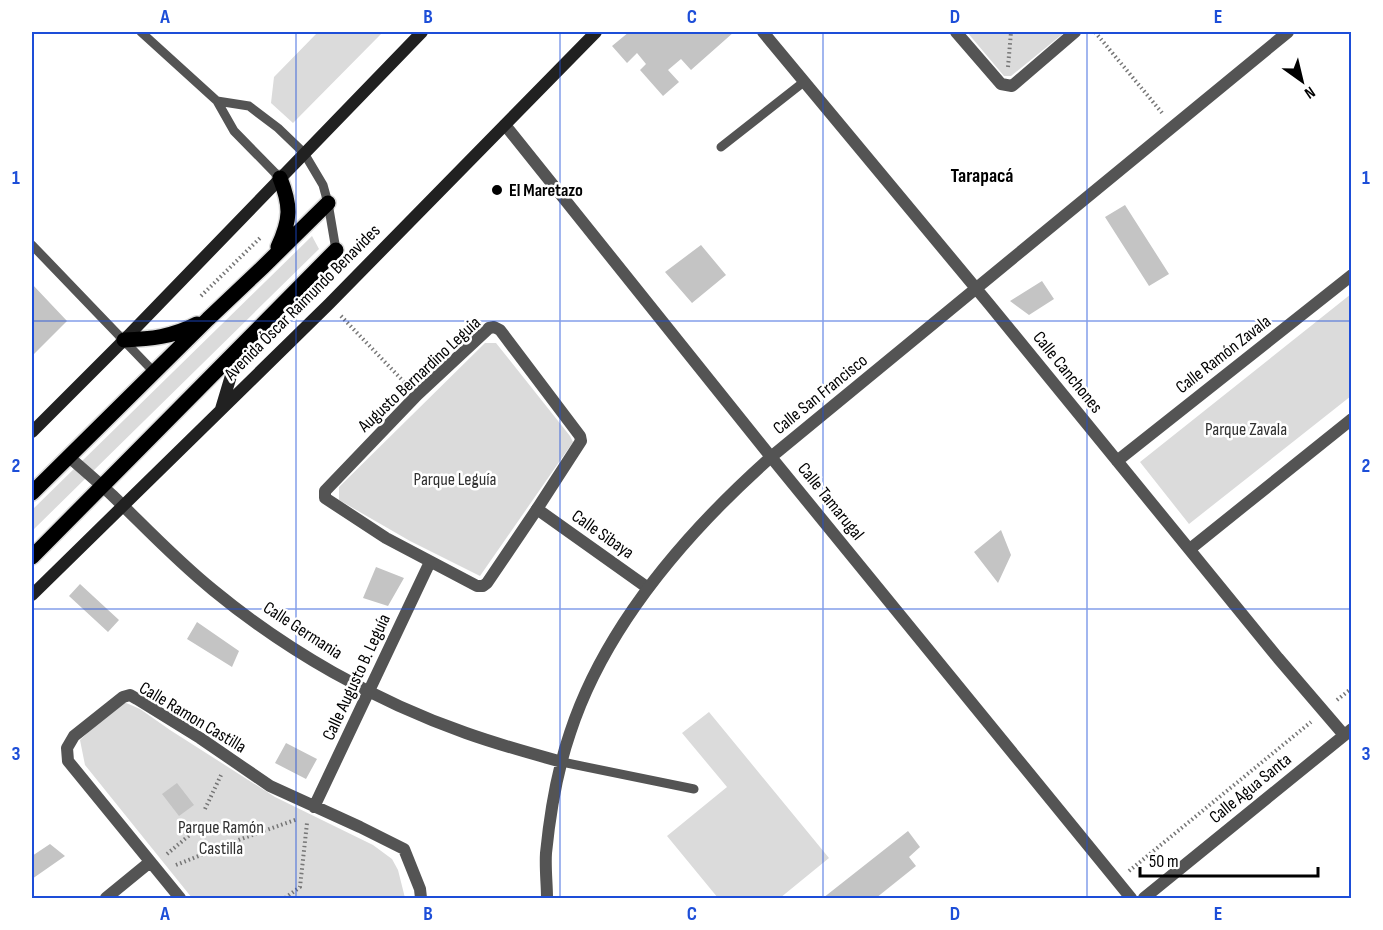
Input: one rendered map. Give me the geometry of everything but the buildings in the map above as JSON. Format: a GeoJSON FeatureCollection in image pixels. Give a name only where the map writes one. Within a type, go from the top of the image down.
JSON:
{"type":"FeatureCollection","features":[{"type":"Feature","properties":{"kind":"main road"},"geometry":{"type":"LineString","coordinates":[[32,432],[422,32]]}},
{"type":"Feature","properties":{"kind":"main road","name":"Avenida Óscar Raimundo Benavides"},"geometry":{"type":"LineString","coordinates":[[32,596],[329,304],[596,32]]}},
{"type":"Feature","properties":{"kind":"main road"},"geometry":{"type":"LineString","coordinates":[[263,267],[277,250],[285,231],[288,203],[280,178]]}},
{"type":"Feature","properties":{"kind":"main road"},"geometry":{"type":"LineString","coordinates":[[32,493],[328,203]]}},
{"type":"Feature","properties":{"kind":"main road","name":"Avenida Óscar Raimundo Benavides"},"geometry":{"type":"LineString","coordinates":[[32,557],[336,250]]}},
{"type":"Feature","properties":{"kind":"main road"},"geometry":{"type":"LineString","coordinates":[[124,340],[157,339],[184,331],[208,319]]}},
{"type":"Feature","properties":{"kind":"main road"},"geometry":{"type":"LineString","coordinates":[[220,411],[240,348]]}},
{"type":"Feature","properties":{"kind":"street","name":"Calle Canchones"},"geometry":{"type":"LineString","coordinates":[[763,32],[1323,712],[1348,732]]}},
{"type":"Feature","properties":{"kind":"street"},"geometry":{"type":"LineString","coordinates":[[956,32],[1001,84],[1012,86],[1075,32]]}},
{"type":"Feature","properties":{"kind":"street","name":"Calle San Francisco"},"geometry":{"type":"LineString","coordinates":[[547,898],[546,855],[552,810],[570,732],[602,660],[648,588],[731,494],[771,457],[1288,32]]}},
{"type":"Feature","properties":{"kind":"street","name":"Calle Tamarugal"},"geometry":{"type":"LineString","coordinates":[[505,125],[771,457],[1131,898]]}},
{"type":"Feature","properties":{"kind":"street","name":"Calle Ramón Zavala"},"geometry":{"type":"LineString","coordinates":[[1117,460],[1352,275]]}},
{"type":"Feature","properties":{"kind":"street","name":"Augusto Bernardino Leguia"},"geometry":{"type":"LineString","coordinates":[[494,327],[500,330],[580,436],[581,441],[537,509],[487,583],[477,586],[386,538],[325,498],[324,495],[325,491],[417,395],[489,328],[494,327]]}},
{"type":"Feature","properties":{"kind":"street"},"geometry":{"type":"LineString","coordinates":[[1190,549],[1352,419]]}},
{"type":"Feature","properties":{"kind":"street","name":"Calle Germania"},"geometry":{"type":"LineString","coordinates":[[69,457],[123,506],[166,550],[213,591],[263,628],[307,656],[370,692],[416,713],[464,732],[562,762]]}},
{"type":"Feature","properties":{"kind":"street","name":"Calle Sibaya"},"geometry":{"type":"LineString","coordinates":[[537,509],[648,588]]}},
{"type":"Feature","properties":{"kind":"street","name":"Calle Augusto B. Leguía"},"geometry":{"type":"LineString","coordinates":[[314,807],[430,562]]}},
{"type":"Feature","properties":{"kind":"street","name":"Calle Ramon Castilla"},"geometry":{"type":"LineString","coordinates":[[180,898],[68,760],[68,748],[74,736],[123,697],[130,695],[200,738],[270,786],[404,849],[420,889],[421,898]]}},
{"type":"Feature","properties":{"kind":"street","name":"Calle Agua Santa"},"geometry":{"type":"LineString","coordinates":[[1144,898],[1348,732]]}},
{"type":"Feature","properties":{"kind":"street"},"geometry":{"type":"LineString","coordinates":[[106,898],[150,862]]}},
{"type":"Feature","properties":{"kind":"lane"},"geometry":{"type":"LineString","coordinates":[[141,32],[217,101],[234,131],[280,178]]}},
{"type":"Feature","properties":{"kind":"lane"},"geometry":{"type":"LineString","coordinates":[[721,147],[805,81]]}},
{"type":"Feature","properties":{"kind":"lane"},"geometry":{"type":"LineString","coordinates":[[217,101],[249,106],[278,128],[304,153],[323,185],[336,250]]}},
{"type":"Feature","properties":{"kind":"lane"},"geometry":{"type":"LineString","coordinates":[[32,244],[154,372]]}},
{"type":"Feature","properties":{"kind":"lane"},"geometry":{"type":"LineString","coordinates":[[562,762],[694,789]]}},
{"type":"Feature","properties":{"kind":"path"},"geometry":{"type":"LineString","coordinates":[[1011,32],[1007,73],[1012,86]]}},
{"type":"Feature","properties":{"kind":"path"},"geometry":{"type":"LineString","coordinates":[[1095,32],[1158,107]]}},
{"type":"Feature","properties":{"kind":"path"},"geometry":{"type":"LineString","coordinates":[[329,304],[417,395]]}},
{"type":"Feature","properties":{"kind":"path"},"geometry":{"type":"LineString","coordinates":[[1117,882],[1352,688]]}},
{"type":"Feature","properties":{"kind":"path"},"geometry":{"type":"LineString","coordinates":[[205,809],[229,759]]}},
{"type":"Feature","properties":{"kind":"path"},"geometry":{"type":"LineString","coordinates":[[159,873],[241,839],[306,816],[300,887],[285,898]]}},
{"type":"Feature","properties":{"kind":"path"},"geometry":{"type":"LineString","coordinates":[[164,857],[192,833]]}},
{"type":"Feature","properties":{"kind":"green space"},"geometry":{"type":"Polygon","coordinates":[[[318,32],[383,32],[293,123],[271,103],[274,77],[318,32]]]}},
{"type":"Feature","properties":{"kind":"green space"},"geometry":{"type":"Polygon","coordinates":[[[967,32],[1065,32],[1011,76],[1004,76],[967,32]]]}},
{"type":"Feature","properties":{"kind":"green space"},"geometry":{"type":"Polygon","coordinates":[[[312,236],[319,249],[32,531],[32,510],[312,236]]]}},
{"type":"Feature","properties":{"kind":"green space","name":"Parque Zavala"},"geometry":{"type":"Polygon","coordinates":[[[1351,294],[1351,396],[1189,524],[1140,462],[1351,294]]]}},
{"type":"Feature","properties":{"kind":"green space","name":"Parque Leguía"},"geometry":{"type":"Polygon","coordinates":[[[485,343],[496,343],[573,442],[480,576],[410,541],[339,500],[339,487],[485,343]]]}},
{"type":"Feature","properties":{"kind":"green space","name":"Parque Ramón Castilla"},"geometry":{"type":"Polygon","coordinates":[[[124,702],[140,709],[275,797],[373,845],[392,859],[398,870],[405,898],[192,898],[85,765],[80,740],[124,702]]]}},
{"type":"Feature","properties":{"kind":"green space"},"geometry":{"type":"Polygon","coordinates":[[[709,712],[829,858],[780,898],[718,898],[667,836],[727,787],[682,733],[709,712]]]}},
{"type":"Feature","properties":{"kind":"place","name":"El Maretazo"},"geometry":{"type":"Point","coordinates":[497,190]}},
{"type":"Feature","properties":{"kind":"district","name":"Tarapacá"},"geometry":{"type":"Point","coordinates":[982,175]}}]}
